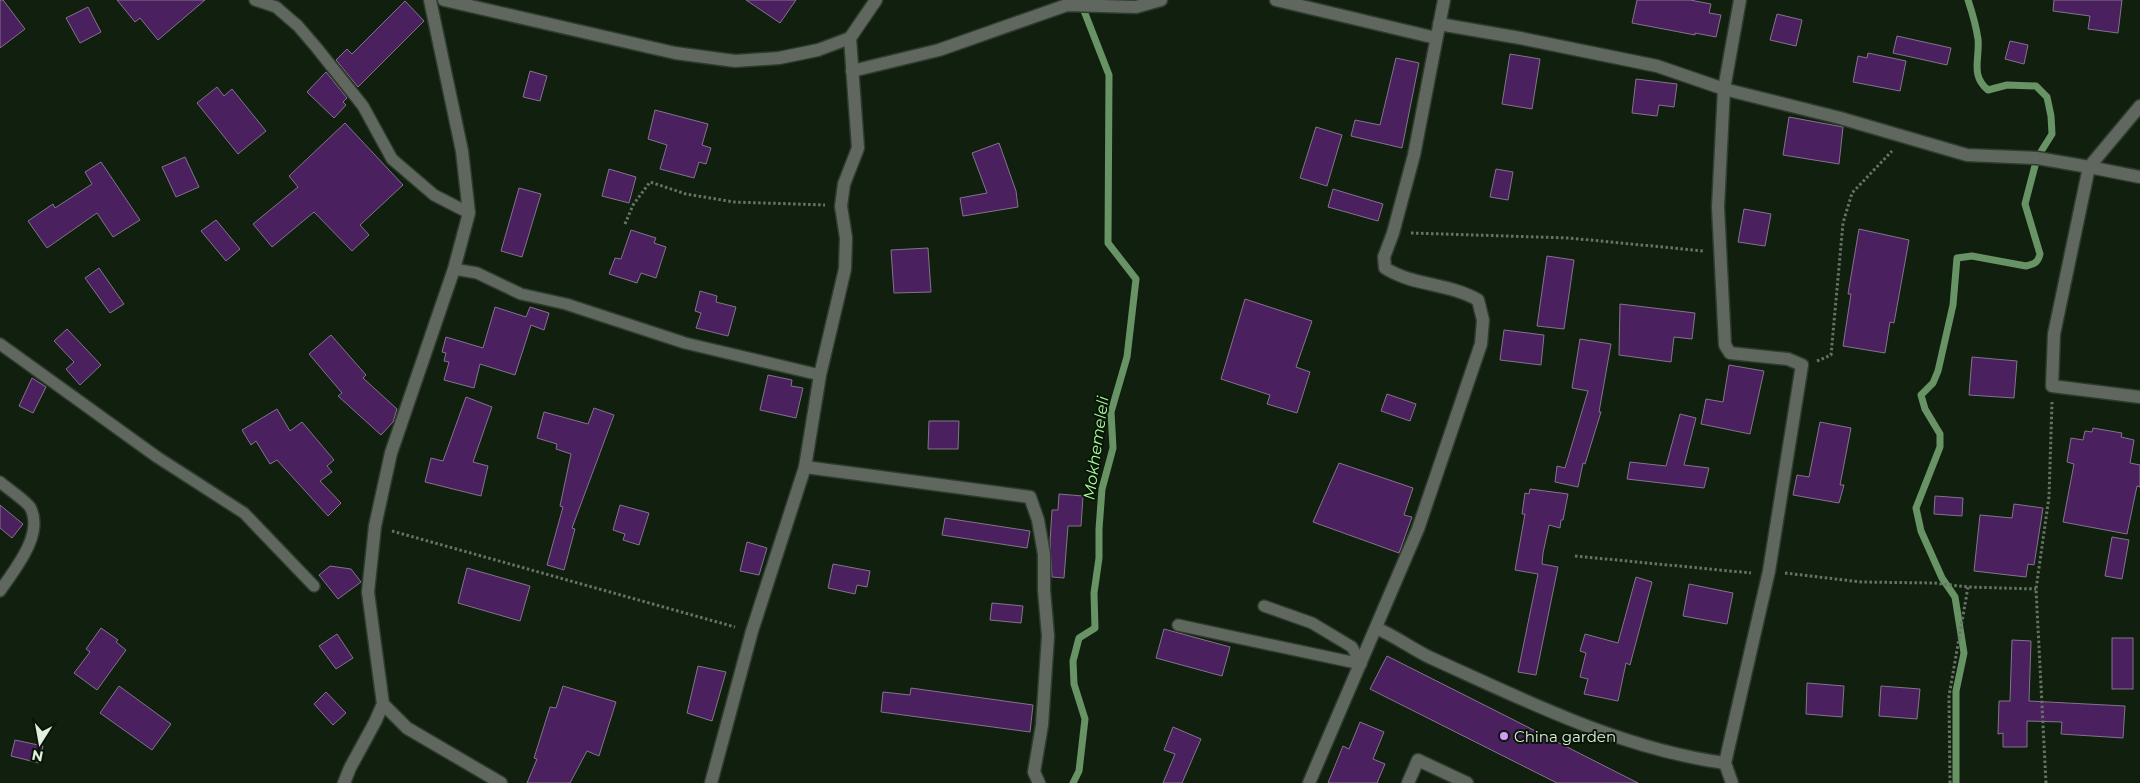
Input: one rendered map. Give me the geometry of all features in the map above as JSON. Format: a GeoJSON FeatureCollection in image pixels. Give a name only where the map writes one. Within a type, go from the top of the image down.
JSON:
{"type":"FeatureCollection","features":[{"type":"Feature","properties":{"kind":"street"},"geometry":{"type":"LineString","coordinates":[[344,783],[350,768],[376,722],[383,704],[368,592],[374,526],[391,453],[454,269],[469,214],[462,151],[430,0]]}},
{"type":"Feature","properties":{"kind":"street"},"geometry":{"type":"LineString","coordinates":[[444,0],[675,53],[735,61],[789,56],[818,50],[850,38],[876,0]]}},
{"type":"Feature","properties":{"kind":"street"},"geometry":{"type":"LineString","coordinates":[[852,71],[939,50],[1067,5],[1136,7],[1160,0]]}},
{"type":"Feature","properties":{"kind":"street"},"geometry":{"type":"LineString","coordinates":[[1276,0],[1436,38]]}},
{"type":"Feature","properties":{"kind":"street"},"geometry":{"type":"LineString","coordinates":[[1309,783],[1418,529],[1481,344],[1483,320],[1478,300],[1464,292],[1397,276],[1385,268],[1384,257],[1393,233],[1414,155],[1444,0]]}},
{"type":"Feature","properties":{"kind":"street"},"geometry":{"type":"LineString","coordinates":[[1732,783],[1725,763],[1769,571],[1802,365],[1788,359],[1730,353],[1725,344],[1724,292],[1718,207],[1724,89],[1740,0]]}},
{"type":"Feature","properties":{"kind":"street"},"geometry":{"type":"LineString","coordinates":[[1439,24],[1520,38],[1657,66],[1724,89],[1967,155],[2037,158],[2140,177]]}},
{"type":"Feature","properties":{"kind":"street"},"geometry":{"type":"LineString","coordinates":[[711,783],[752,631],[805,467],[820,375],[845,268],[846,238],[841,206],[844,184],[858,148],[850,38]]}},
{"type":"Feature","properties":{"kind":"street"},"geometry":{"type":"LineString","coordinates":[[2140,106],[2089,167],[2054,334],[2052,386],[2140,397]]}},
{"type":"Feature","properties":{"kind":"street"},"geometry":{"type":"LineString","coordinates":[[805,467],[1030,496],[1038,520],[1044,554],[1044,590],[1048,636],[1042,725],[1034,772],[1039,783]]}},
{"type":"Feature","properties":{"kind":"street"},"geometry":{"type":"LineString","coordinates":[[1376,628],[1414,650],[1512,695],[1626,741],[1695,759],[1725,763]]}},
{"type":"Feature","properties":{"kind":"street"},"geometry":{"type":"LineString","coordinates":[[383,704],[407,728],[501,783]]}},
{"type":"Feature","properties":{"kind":"street"},"geometry":{"type":"LineString","coordinates":[[1408,783],[1418,760],[1467,783]]}},
{"type":"Feature","properties":{"kind":"lane"},"geometry":{"type":"LineString","coordinates":[[255,0],[276,7],[298,26],[363,106],[392,158],[434,195],[469,214]]}},
{"type":"Feature","properties":{"kind":"lane"},"geometry":{"type":"LineString","coordinates":[[454,269],[477,273],[521,294],[566,304],[685,343],[820,375]]}},
{"type":"Feature","properties":{"kind":"lane"},"geometry":{"type":"LineString","coordinates":[[0,344],[157,457],[244,513],[314,586]]}},
{"type":"Feature","properties":{"kind":"lane"},"geometry":{"type":"LineString","coordinates":[[0,482],[30,507],[34,526],[28,548],[0,591]]}},
{"type":"Feature","properties":{"kind":"lane"},"geometry":{"type":"LineString","coordinates":[[1264,606],[1312,623],[1352,647],[1361,664]]}},
{"type":"Feature","properties":{"kind":"lane"},"geometry":{"type":"LineString","coordinates":[[1178,625],[1361,664]]}},
{"type":"Feature","properties":{"kind":"path"},"geometry":{"type":"LineString","coordinates":[[1802,365],[1824,359],[1830,355],[1844,223],[1852,193],[1904,137]]}},
{"type":"Feature","properties":{"kind":"path"},"geometry":{"type":"LineString","coordinates":[[625,224],[634,205],[650,182],[686,194],[734,202],[841,206]]}},
{"type":"Feature","properties":{"kind":"path"},"geometry":{"type":"LineString","coordinates":[[1393,233],[1569,238],[1720,252]]}},
{"type":"Feature","properties":{"kind":"path"},"geometry":{"type":"LineString","coordinates":[[2046,783],[2036,589],[2049,497],[2052,386]]}},
{"type":"Feature","properties":{"kind":"path"},"geometry":{"type":"LineString","coordinates":[[374,526],[752,631]]}},
{"type":"Feature","properties":{"kind":"path"},"geometry":{"type":"LineString","coordinates":[[1575,556],[1749,574],[1769,571],[1862,582],[1934,582],[1968,587],[2036,589]]}},
{"type":"Feature","properties":{"kind":"path"},"geometry":{"type":"LineString","coordinates":[[1950,783],[1949,696],[1968,587]]}},
{"type":"Feature","properties":{"kind":"building"},"geometry":{"type":"Polygon","coordinates":[[[0,0],[3,0],[25,29],[0,48],[0,0]]]}},
{"type":"Feature","properties":{"kind":"building"},"geometry":{"type":"Polygon","coordinates":[[[117,0],[205,0],[158,40],[140,18],[135,22],[117,0]]]}},
{"type":"Feature","properties":{"kind":"building"},"geometry":{"type":"Polygon","coordinates":[[[746,0],[796,0],[780,23],[746,0]]]}},
{"type":"Feature","properties":{"kind":"building"},"geometry":{"type":"Polygon","coordinates":[[[1637,0],[1690,0],[1711,4],[1709,13],[1721,15],[1716,37],[1632,23],[1637,0]]]}},
{"type":"Feature","properties":{"kind":"building"},"geometry":{"type":"Polygon","coordinates":[[[2054,0],[2122,0],[2118,33],[2088,29],[2090,16],[2053,11],[2054,0]]]}},
{"type":"Feature","properties":{"kind":"building"},"geometry":{"type":"Polygon","coordinates":[[[405,1],[424,21],[358,87],[336,60],[347,49],[352,54],[405,1]]]}},
{"type":"Feature","properties":{"kind":"building"},"geometry":{"type":"Polygon","coordinates":[[[88,7],[101,32],[80,43],[66,18],[88,7]]]}},
{"type":"Feature","properties":{"kind":"building"},"geometry":{"type":"Polygon","coordinates":[[[1777,14],[1802,20],[1796,46],[1770,40],[1777,14]]]}},
{"type":"Feature","properties":{"kind":"building"},"geometry":{"type":"Polygon","coordinates":[[[1897,36],[1951,48],[1947,65],[1893,53],[1897,36]]]}},
{"type":"Feature","properties":{"kind":"building"},"geometry":{"type":"Polygon","coordinates":[[[2010,41],[2028,45],[2024,64],[2005,59],[2010,41]]]}},
{"type":"Feature","properties":{"kind":"building"},"geometry":{"type":"Polygon","coordinates":[[[1868,53],[1906,61],[1900,91],[1853,82],[1858,56],[1867,58],[1868,53]]]}},
{"type":"Feature","properties":{"kind":"building"},"geometry":{"type":"Polygon","coordinates":[[[1510,54],[1540,59],[1532,109],[1502,104],[1510,54]]]}},
{"type":"Feature","properties":{"kind":"building"},"geometry":{"type":"Polygon","coordinates":[[[1396,58],[1419,63],[1402,148],[1351,136],[1355,120],[1380,125],[1396,58]]]}},
{"type":"Feature","properties":{"kind":"building"},"geometry":{"type":"Polygon","coordinates":[[[530,71],[547,76],[540,101],[523,97],[530,71]]]}},
{"type":"Feature","properties":{"kind":"building"},"geometry":{"type":"Polygon","coordinates":[[[326,72],[347,98],[343,102],[346,105],[334,118],[307,92],[326,72]]]}},
{"type":"Feature","properties":{"kind":"building"},"geometry":{"type":"Polygon","coordinates":[[[1636,79],[1677,84],[1674,107],[1659,105],[1657,116],[1632,113],[1636,79]]]}},
{"type":"Feature","properties":{"kind":"building"},"geometry":{"type":"Polygon","coordinates":[[[217,87],[224,96],[232,89],[266,131],[238,154],[197,103],[217,87]]]}},
{"type":"Feature","properties":{"kind":"building"},"geometry":{"type":"Polygon","coordinates":[[[655,110],[708,124],[702,145],[711,148],[706,164],[699,162],[694,178],[660,169],[667,145],[648,139],[655,110]]]}},
{"type":"Feature","properties":{"kind":"building"},"geometry":{"type":"Polygon","coordinates":[[[1789,117],[1843,127],[1839,164],[1783,155],[1789,117]]]}},
{"type":"Feature","properties":{"kind":"building"},"geometry":{"type":"Polygon","coordinates":[[[345,123],[403,185],[360,225],[369,235],[352,251],[314,212],[272,247],[253,224],[298,187],[289,176],[345,123]]]}},
{"type":"Feature","properties":{"kind":"building"},"geometry":{"type":"Polygon","coordinates":[[[1316,127],[1342,135],[1327,186],[1300,178],[1316,127]]]}},
{"type":"Feature","properties":{"kind":"building"},"geometry":{"type":"Polygon","coordinates":[[[999,143],[1016,191],[1018,207],[963,216],[960,198],[987,193],[972,153],[999,143]]]}},
{"type":"Feature","properties":{"kind":"building"},"geometry":{"type":"Polygon","coordinates":[[[185,157],[199,187],[176,197],[162,167],[185,157]]]}},
{"type":"Feature","properties":{"kind":"building"},"geometry":{"type":"Polygon","coordinates":[[[101,162],[140,220],[113,237],[97,213],[47,248],[28,221],[53,204],[55,208],[92,184],[85,172],[101,162]]]}},
{"type":"Feature","properties":{"kind":"building"},"geometry":{"type":"Polygon","coordinates":[[[609,169],[636,177],[629,203],[602,196],[609,169]]]}},
{"type":"Feature","properties":{"kind":"building"},"geometry":{"type":"Polygon","coordinates":[[[1496,169],[1513,172],[1508,200],[1490,197],[1496,169]]]}},
{"type":"Feature","properties":{"kind":"building"},"geometry":{"type":"Polygon","coordinates":[[[519,188],[541,194],[522,257],[501,251],[519,188]]]}},
{"type":"Feature","properties":{"kind":"building"},"geometry":{"type":"Polygon","coordinates":[[[1333,189],[1383,204],[1378,221],[1328,207],[1333,189]]]}},
{"type":"Feature","properties":{"kind":"building"},"geometry":{"type":"Polygon","coordinates":[[[1744,209],[1771,214],[1765,246],[1738,242],[1744,209]]]}},
{"type":"Feature","properties":{"kind":"building"},"geometry":{"type":"Polygon","coordinates":[[[216,220],[240,249],[226,261],[201,231],[216,220]]]}},
{"type":"Feature","properties":{"kind":"building"},"geometry":{"type":"Polygon","coordinates":[[[1859,229],[1909,240],[1894,323],[1890,322],[1885,353],[1843,346],[1851,294],[1848,294],[1859,229]]]}},
{"type":"Feature","properties":{"kind":"building"},"geometry":{"type":"Polygon","coordinates":[[[631,230],[656,238],[654,243],[666,247],[656,278],[641,273],[637,283],[609,274],[615,258],[621,259],[631,230]]]}},
{"type":"Feature","properties":{"kind":"building"},"geometry":{"type":"Polygon","coordinates":[[[928,248],[931,292],[894,293],[891,250],[928,248]]]}},
{"type":"Feature","properties":{"kind":"building"},"geometry":{"type":"Polygon","coordinates":[[[1547,256],[1574,260],[1564,329],[1537,326],[1547,256]]]}},
{"type":"Feature","properties":{"kind":"building"},"geometry":{"type":"Polygon","coordinates":[[[99,268],[124,304],[110,313],[85,278],[99,268]]]}},
{"type":"Feature","properties":{"kind":"building"},"geometry":{"type":"Polygon","coordinates":[[[700,291],[717,296],[716,302],[736,307],[728,336],[696,328],[701,313],[695,311],[700,291]]]}},
{"type":"Feature","properties":{"kind":"building"},"geometry":{"type":"Polygon","coordinates":[[[1245,299],[1312,321],[1296,367],[1310,372],[1297,413],[1267,404],[1270,395],[1221,379],[1245,299]]]}},
{"type":"Feature","properties":{"kind":"building"},"geometry":{"type":"Polygon","coordinates":[[[1620,304],[1695,313],[1692,339],[1674,337],[1671,362],[1619,355],[1620,304]]]}},
{"type":"Feature","properties":{"kind":"building"},"geometry":{"type":"Polygon","coordinates":[[[495,307],[526,317],[530,307],[549,313],[544,330],[531,325],[515,375],[480,364],[474,388],[444,380],[449,362],[444,361],[446,353],[442,352],[446,337],[483,348],[495,307]]]}},
{"type":"Feature","properties":{"kind":"building"},"geometry":{"type":"Polygon","coordinates":[[[67,329],[101,365],[80,385],[66,369],[74,362],[54,341],[67,329]]]}},
{"type":"Feature","properties":{"kind":"building"},"geometry":{"type":"Polygon","coordinates":[[[1504,330],[1544,335],[1541,365],[1500,360],[1504,330]]]}},
{"type":"Feature","properties":{"kind":"building"},"geometry":{"type":"Polygon","coordinates":[[[331,335],[366,375],[363,378],[397,409],[393,422],[381,435],[338,396],[342,393],[309,354],[331,335]]]}},
{"type":"Feature","properties":{"kind":"building"},"geometry":{"type":"Polygon","coordinates":[[[1580,339],[1611,344],[1599,412],[1601,412],[1585,464],[1583,463],[1578,487],[1555,482],[1557,466],[1565,468],[1588,391],[1572,388],[1580,339]]]}},
{"type":"Feature","properties":{"kind":"building"},"geometry":{"type":"Polygon","coordinates":[[[1972,357],[2017,361],[2014,398],[1969,395],[1972,357]]]}},
{"type":"Feature","properties":{"kind":"building"},"geometry":{"type":"Polygon","coordinates":[[[1729,365],[1764,371],[1750,434],[1701,424],[1706,399],[1723,402],[1729,365]]]}},
{"type":"Feature","properties":{"kind":"building"},"geometry":{"type":"Polygon","coordinates":[[[768,375],[792,380],[791,386],[803,388],[796,418],[760,410],[768,375]]]}},
{"type":"Feature","properties":{"kind":"building"},"geometry":{"type":"Polygon","coordinates":[[[32,378],[46,387],[33,413],[19,406],[32,378]]]}},
{"type":"Feature","properties":{"kind":"building"},"geometry":{"type":"Polygon","coordinates":[[[1387,394],[1416,404],[1410,421],[1381,411],[1387,394]]]}},
{"type":"Feature","properties":{"kind":"building"},"geometry":{"type":"Polygon","coordinates":[[[466,397],[492,407],[473,462],[488,466],[481,496],[425,482],[431,458],[443,461],[466,397]]]}},
{"type":"Feature","properties":{"kind":"building"},"geometry":{"type":"Polygon","coordinates":[[[594,408],[614,415],[572,528],[575,529],[564,570],[547,565],[563,507],[560,506],[571,454],[556,449],[557,444],[537,438],[544,412],[588,424],[594,408]]]}},
{"type":"Feature","properties":{"kind":"building"},"geometry":{"type":"Polygon","coordinates":[[[277,409],[290,431],[302,422],[334,460],[327,466],[332,472],[320,481],[341,503],[328,516],[277,460],[270,464],[256,441],[251,445],[242,430],[277,409]]]}},
{"type":"Feature","properties":{"kind":"building"},"geometry":{"type":"Polygon","coordinates":[[[1680,414],[1696,418],[1684,465],[1709,468],[1704,488],[1627,479],[1630,462],[1666,466],[1680,414]]]}},
{"type":"Feature","properties":{"kind":"building"},"geometry":{"type":"Polygon","coordinates":[[[929,421],[959,421],[958,449],[928,449],[929,421]]]}},
{"type":"Feature","properties":{"kind":"building"},"geometry":{"type":"Polygon","coordinates":[[[1820,422],[1851,428],[1840,485],[1844,485],[1839,503],[1793,495],[1797,475],[1809,477],[1820,422]]]}},
{"type":"Feature","properties":{"kind":"building"},"geometry":{"type":"Polygon","coordinates":[[[2093,428],[2122,433],[2121,437],[2134,440],[2130,463],[2140,465],[2140,487],[2137,486],[2127,534],[2063,522],[2074,464],[2067,462],[2071,438],[2083,440],[2085,431],[2092,432],[2093,428]]]}},
{"type":"Feature","properties":{"kind":"building"},"geometry":{"type":"Polygon","coordinates":[[[1339,463],[1413,488],[1404,515],[1412,517],[1399,553],[1313,522],[1339,463]]]}},
{"type":"Feature","properties":{"kind":"building"},"geometry":{"type":"Polygon","coordinates":[[[1530,489],[1568,494],[1560,528],[1549,525],[1543,553],[1542,564],[1558,567],[1536,675],[1518,672],[1538,574],[1515,570],[1525,514],[1522,514],[1525,493],[1529,494],[1530,489]]]}},
{"type":"Feature","properties":{"kind":"building"},"geometry":{"type":"Polygon","coordinates":[[[1059,494],[1083,496],[1081,526],[1068,526],[1064,578],[1052,577],[1050,542],[1052,510],[1058,510],[1059,494]]]}},
{"type":"Feature","properties":{"kind":"building"},"geometry":{"type":"Polygon","coordinates":[[[1935,496],[1963,498],[1962,516],[1934,514],[1935,496]]]}},
{"type":"Feature","properties":{"kind":"building"},"geometry":{"type":"Polygon","coordinates":[[[2014,504],[2043,508],[2034,565],[2028,564],[2026,577],[1974,571],[1980,515],[2012,518],[2014,504]]]}},
{"type":"Feature","properties":{"kind":"building"},"geometry":{"type":"Polygon","coordinates":[[[0,505],[23,524],[12,538],[0,528],[0,505]]]}},
{"type":"Feature","properties":{"kind":"building"},"geometry":{"type":"Polygon","coordinates":[[[620,505],[649,513],[639,545],[623,540],[625,534],[613,530],[620,505]]]}},
{"type":"Feature","properties":{"kind":"building"},"geometry":{"type":"Polygon","coordinates":[[[945,518],[1030,531],[1027,548],[942,535],[945,518]]]}},
{"type":"Feature","properties":{"kind":"building"},"geometry":{"type":"Polygon","coordinates":[[[2112,537],[2129,540],[2122,579],[2105,576],[2112,537]]]}},
{"type":"Feature","properties":{"kind":"building"},"geometry":{"type":"Polygon","coordinates":[[[747,542],[767,548],[759,575],[740,571],[747,542]]]}},
{"type":"Feature","properties":{"kind":"building"},"geometry":{"type":"Polygon","coordinates":[[[833,564],[870,571],[867,587],[857,585],[855,594],[828,588],[833,564]]]}},
{"type":"Feature","properties":{"kind":"building"},"geometry":{"type":"Polygon","coordinates":[[[330,566],[351,569],[361,582],[338,599],[319,575],[330,566]]]}},
{"type":"Feature","properties":{"kind":"building"},"geometry":{"type":"Polygon","coordinates":[[[467,568],[530,586],[520,621],[458,603],[467,568]]]}},
{"type":"Feature","properties":{"kind":"building"},"geometry":{"type":"Polygon","coordinates":[[[1636,577],[1652,582],[1630,665],[1626,663],[1618,701],[1584,694],[1588,679],[1580,677],[1586,653],[1580,651],[1585,634],[1618,643],[1636,577]]]}},
{"type":"Feature","properties":{"kind":"building"},"geometry":{"type":"Polygon","coordinates":[[[1689,584],[1733,593],[1727,624],[1683,616],[1689,584]]]}},
{"type":"Feature","properties":{"kind":"building"},"geometry":{"type":"Polygon","coordinates":[[[992,603],[1023,606],[1021,623],[990,620],[992,603]]]}},
{"type":"Feature","properties":{"kind":"building"},"geometry":{"type":"Polygon","coordinates":[[[101,628],[118,640],[116,642],[126,650],[97,690],[74,673],[90,652],[86,649],[101,628]]]}},
{"type":"Feature","properties":{"kind":"building"},"geometry":{"type":"Polygon","coordinates":[[[1164,629],[1230,647],[1222,676],[1156,658],[1164,629]]]}},
{"type":"Feature","properties":{"kind":"building"},"geometry":{"type":"Polygon","coordinates":[[[337,634],[353,658],[336,669],[319,646],[337,634]]]}},
{"type":"Feature","properties":{"kind":"building"},"geometry":{"type":"Polygon","coordinates":[[[2112,638],[2133,638],[2133,689],[2112,689],[2112,638]]]}},
{"type":"Feature","properties":{"kind":"building"},"geometry":{"type":"Polygon","coordinates":[[[2012,640],[2031,641],[2029,701],[2125,706],[2123,738],[2061,734],[2062,722],[2027,721],[2027,747],[2003,747],[2003,733],[1998,734],[1999,701],[2010,701],[2012,640]]]}},
{"type":"Feature","properties":{"kind":"building","name":"China garden"},"geometry":{"type":"Polygon","coordinates":[[[1387,656],[1638,783],[1557,783],[1370,689],[1387,656]]]}},
{"type":"Feature","properties":{"kind":"building"},"geometry":{"type":"Polygon","coordinates":[[[698,666],[726,672],[712,721],[687,713],[698,666]]]}},
{"type":"Feature","properties":{"kind":"building"},"geometry":{"type":"Polygon","coordinates":[[[1807,683],[1844,686],[1842,717],[1806,714],[1807,683]]]}},
{"type":"Feature","properties":{"kind":"building"},"geometry":{"type":"Polygon","coordinates":[[[119,686],[171,724],[152,750],[100,713],[119,686]]]}},
{"type":"Feature","properties":{"kind":"building"},"geometry":{"type":"Polygon","coordinates":[[[563,686],[616,702],[599,756],[587,751],[570,783],[527,783],[537,759],[534,758],[550,707],[556,708],[563,686]]]}},
{"type":"Feature","properties":{"kind":"building"},"geometry":{"type":"Polygon","coordinates":[[[1881,686],[1920,689],[1917,719],[1879,716],[1881,686]]]}},
{"type":"Feature","properties":{"kind":"building"},"geometry":{"type":"Polygon","coordinates":[[[911,688],[1033,705],[1030,732],[881,712],[883,692],[910,695],[911,688]]]}},
{"type":"Feature","properties":{"kind":"building"},"geometry":{"type":"Polygon","coordinates":[[[326,692],[346,713],[333,725],[314,704],[326,692]]]}},
{"type":"Feature","properties":{"kind":"building"},"geometry":{"type":"Polygon","coordinates":[[[1360,722],[1384,732],[1373,759],[1385,764],[1377,783],[1328,783],[1343,746],[1349,749],[1360,722]]]}},
{"type":"Feature","properties":{"kind":"building"},"geometry":{"type":"Polygon","coordinates":[[[1173,727],[1201,739],[1182,783],[1163,783],[1175,754],[1164,750],[1173,727]]]}},
{"type":"Feature","properties":{"kind":"building"},"geometry":{"type":"Polygon","coordinates":[[[15,740],[43,746],[39,763],[11,756],[15,740]]]}},
{"type":"Feature","properties":{"kind":"waterway"},"geometry":{"type":"LineString","coordinates":[[1956,783],[1956,691],[1964,653],[1955,597],[1942,578],[1921,531],[1916,508],[1940,447],[1940,434],[1925,409],[1921,395],[1933,383],[1938,371],[1953,305],[1957,258],[1972,256],[2026,266],[2037,261],[2040,254],[2025,204],[2037,158],[2052,134],[2047,97],[2036,86],[2007,85],[1988,90],[1982,84],[1977,73],[1978,39],[1968,0]]}},
{"type":"Feature","properties":{"kind":"waterway","name":"Mokhemeleli"},"geometry":{"type":"LineString","coordinates":[[1073,783],[1079,771],[1085,719],[1074,684],[1073,661],[1079,638],[1095,628],[1094,593],[1099,558],[1102,489],[1113,448],[1111,412],[1127,357],[1136,279],[1108,243],[1109,75],[1081,3]]}},
{"type":"Feature","properties":{"kind":"place","name":"China garden"},"geometry":{"type":"Point","coordinates":[1504,736]}}]}
